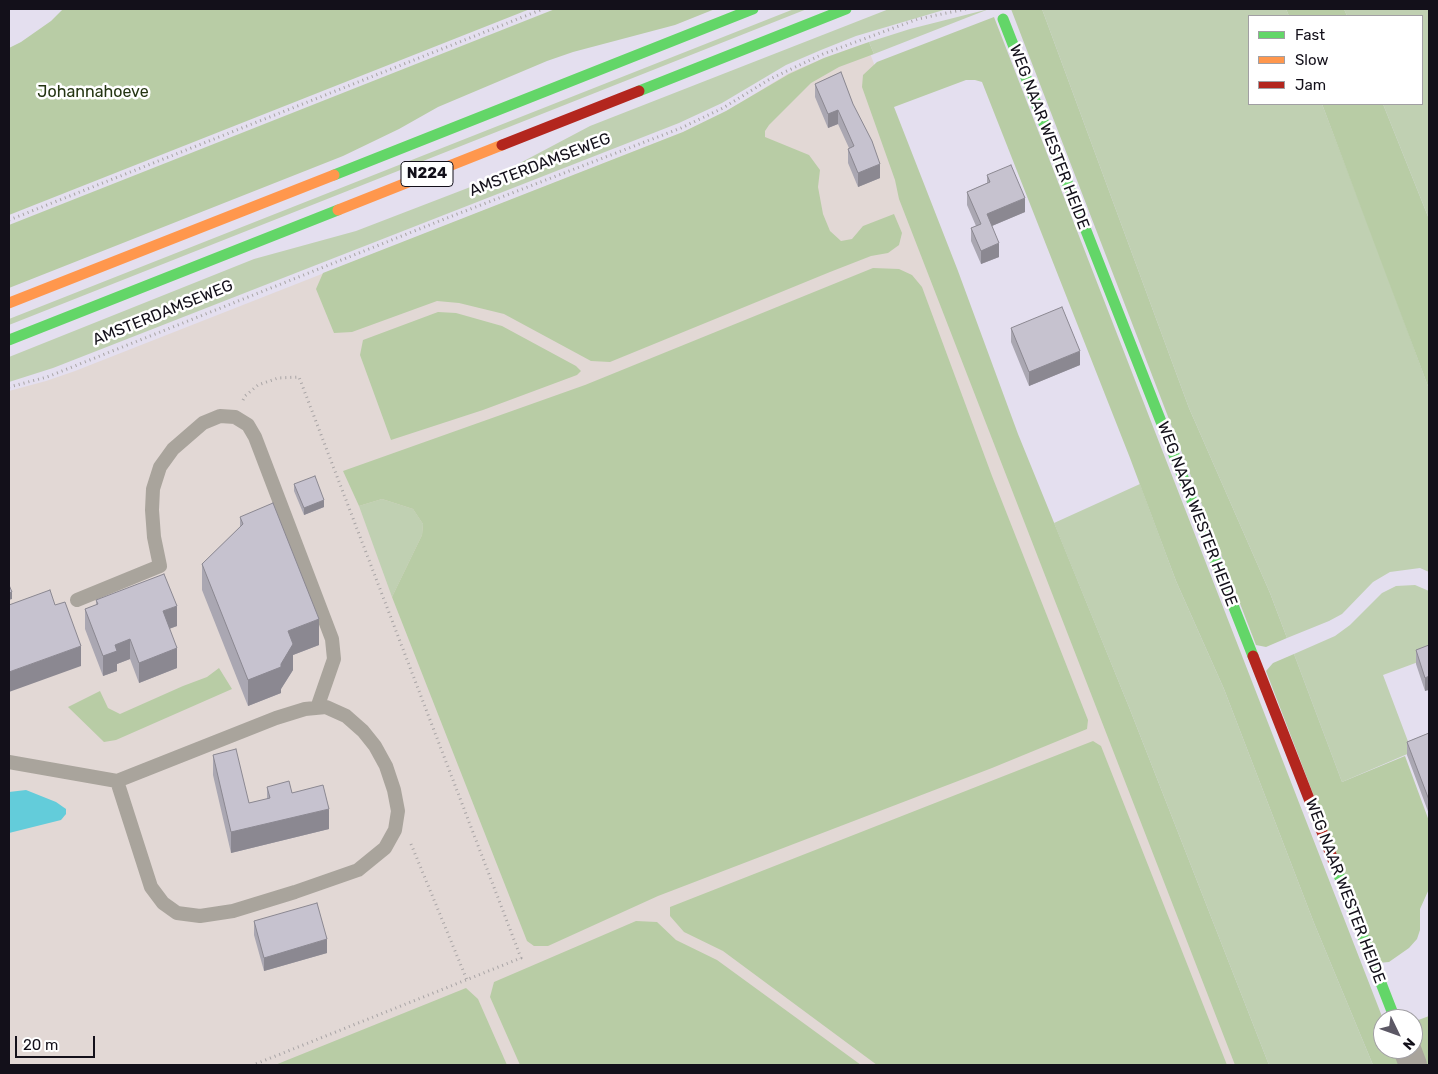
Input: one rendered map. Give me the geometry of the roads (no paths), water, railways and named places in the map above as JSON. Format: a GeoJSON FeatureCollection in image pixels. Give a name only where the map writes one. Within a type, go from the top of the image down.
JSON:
{"type":"FeatureCollection","features":[{"type":"Feature","properties":{"kind":"main road","name":"N224"},"geometry":{"type":"LineString","coordinates":[[9,303],[753,9]]}},
{"type":"Feature","properties":{"kind":"main road","name":"AMSTERDAMSEWEG"},"geometry":{"type":"LineString","coordinates":[[9,340],[846,9]]}},
{"type":"Feature","properties":{"kind":"main road","name":"WEG NAAR WESTER HEIDE"},"geometry":{"type":"LineString","coordinates":[[1001,14],[1391,1009]]}},
{"type":"Feature","properties":{"kind":"lane"},"geometry":{"type":"LineString","coordinates":[[78,600],[160,566],[154,537],[152,510],[153,489],[160,467],[173,449],[203,423],[220,416],[235,417],[248,425],[255,437],[332,639],[334,659],[318,708]]}},
{"type":"Feature","properties":{"kind":"lane"},"geometry":{"type":"LineString","coordinates":[[9,762],[117,781],[276,718],[305,709],[326,707],[346,716],[363,730],[375,746],[386,766],[394,790],[398,811],[396,830],[385,848],[358,870],[295,892],[233,910],[200,916],[177,913],[163,903],[151,886],[117,781]]}},
{"type":"Feature","properties":{"kind":"water"},"geometry":{"type":"Polygon","coordinates":[[[26,790],[56,802],[66,809],[66,814],[61,820],[9,833],[9,792],[26,790]]]}},
{"type":"Feature","properties":{"kind":"park label","name":"Johannahoeve"},"geometry":{"type":"Point","coordinates":[93,92]}}]}
